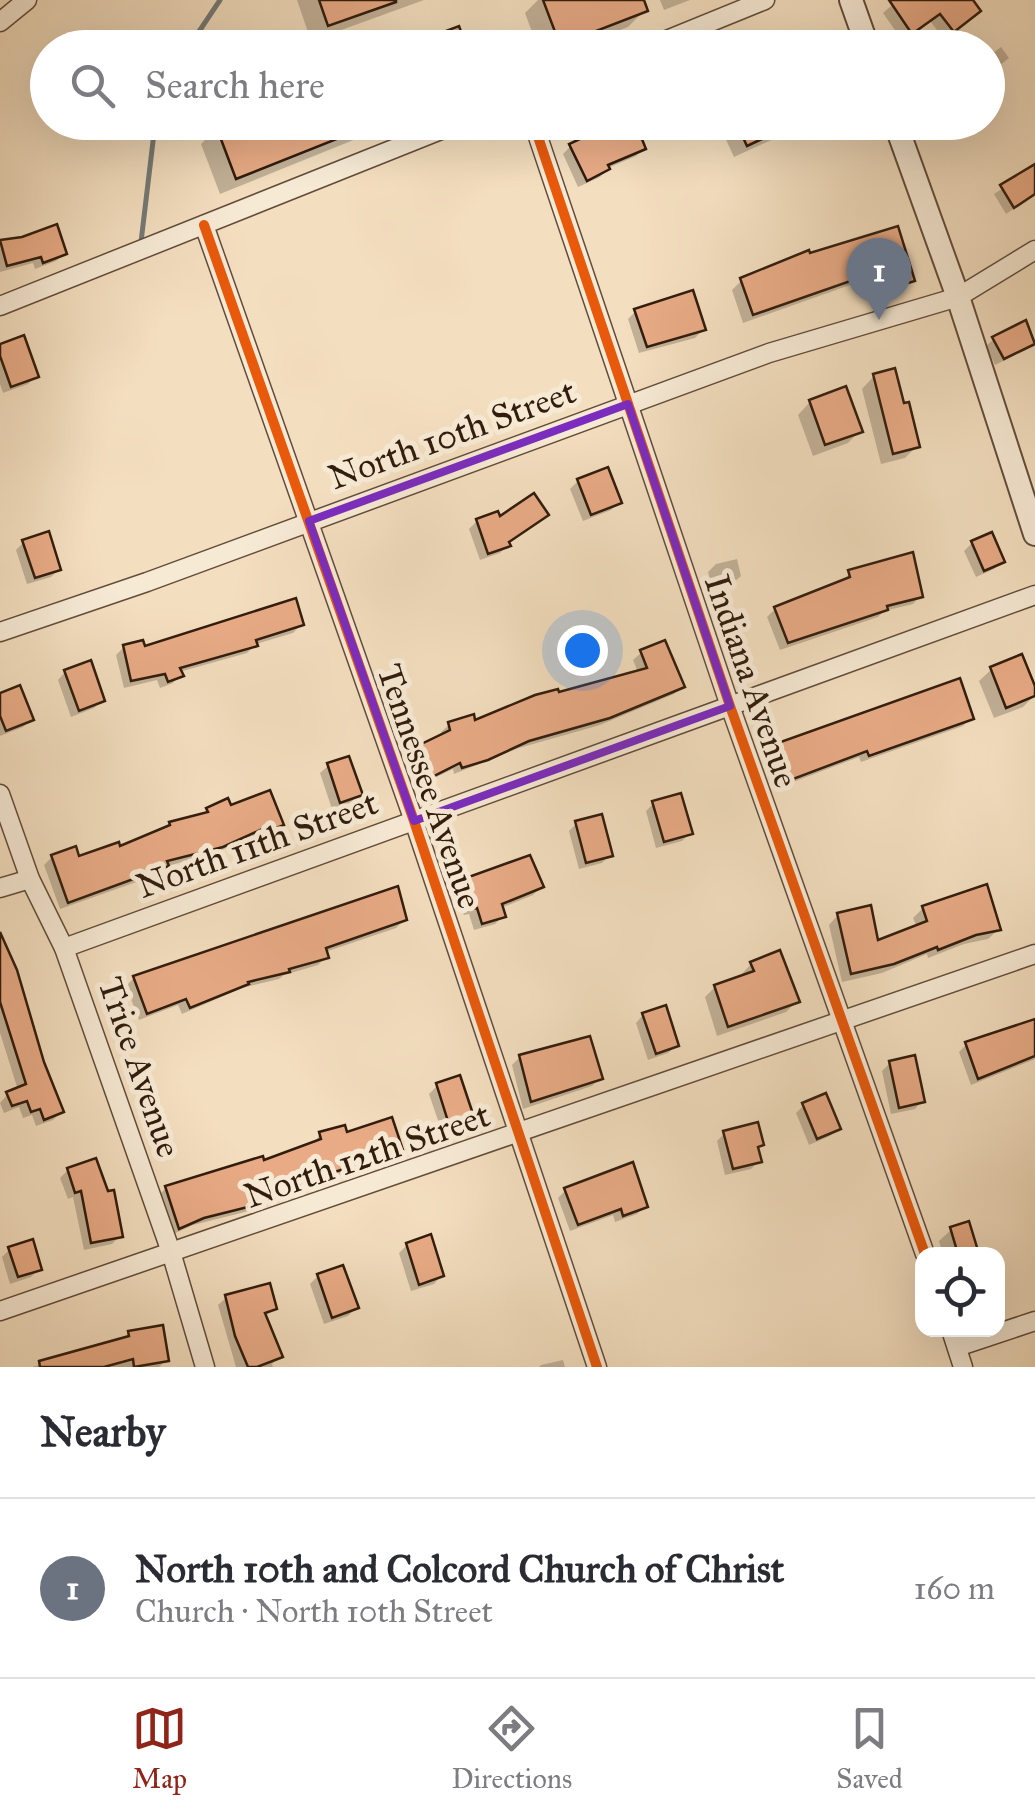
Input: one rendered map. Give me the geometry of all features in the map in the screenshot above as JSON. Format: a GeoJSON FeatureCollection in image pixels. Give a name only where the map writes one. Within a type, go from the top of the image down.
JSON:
{"type":"FeatureCollection","features":[{"type":"Feature","properties":{"kind":"street"},"geometry":{"type":"LineString","coordinates":[[0,22],[27,0]]}},
{"type":"Feature","properties":{"kind":"street"},"geometry":{"type":"LineString","coordinates":[[692,30],[766,0]]}},
{"type":"Feature","properties":{"kind":"street"},"geometry":{"type":"LineString","coordinates":[[852,0],[862,30]]}},
{"type":"Feature","properties":{"kind":"street"},"geometry":{"type":"LineString","coordinates":[[0,306],[415,140]]}},
{"type":"Feature","properties":{"kind":"street","name":"Indiana Avenue"},"geometry":{"type":"LineString","coordinates":[[539,140],[730,706],[923,1247]]}},
{"type":"Feature","properties":{"kind":"street"},"geometry":{"type":"LineString","coordinates":[[901,140],[958,297],[1035,534]]}},
{"type":"Feature","properties":{"kind":"street","name":"Tennessee Avenue"},"geometry":{"type":"LineString","coordinates":[[204,225],[414,821],[597,1367]]}},
{"type":"Feature","properties":{"kind":"street","name":"North 10th Street"},"geometry":{"type":"LineString","coordinates":[[0,632],[769,353],[958,297],[1035,250]]}},
{"type":"Feature","properties":{"kind":"street","name":"North 11th Street"},"geometry":{"type":"LineString","coordinates":[[64,948],[1035,595]]}},
{"type":"Feature","properties":{"kind":"street","name":"Trice Avenue"},"geometry":{"type":"LineString","coordinates":[[0,794],[30,879],[64,948],[170,1252],[205,1367]]}},
{"type":"Feature","properties":{"kind":"street"},"geometry":{"type":"LineString","coordinates":[[0,888],[30,879]]}},
{"type":"Feature","properties":{"kind":"street","name":"North 12th Street"},"geometry":{"type":"LineString","coordinates":[[0,1310],[1035,954]]}},
{"type":"Feature","properties":{"kind":"street"},"geometry":{"type":"LineString","coordinates":[[964,1367],[954,1338],[1035,1321]]}},
{"type":"Feature","properties":{"kind":"highlighted area"},"geometry":{"type":"Polygon","coordinates":[[[628,404],[730,706],[414,821],[309,521],[628,404]]]}},
{"type":"Feature","properties":{"kind":"building"},"geometry":{"type":"Polygon","coordinates":[[[319,0],[396,0],[396,2],[328,26],[319,0]]]}},
{"type":"Feature","properties":{"kind":"building"},"geometry":{"type":"Polygon","coordinates":[[[543,0],[644,0],[648,11],[599,30],[554,30],[543,0]]]}},
{"type":"Feature","properties":{"kind":"building"},"geometry":{"type":"Polygon","coordinates":[[[889,0],[973,0],[981,11],[957,30],[940,14],[918,30],[909,30],[889,0]]]}},
{"type":"Feature","properties":{"kind":"building"},"geometry":{"type":"Polygon","coordinates":[[[221,140],[334,140],[236,179],[221,140]]]}},
{"type":"Feature","properties":{"kind":"building"},"geometry":{"type":"Polygon","coordinates":[[[578,140],[642,140],[646,149],[608,165],[610,169],[587,181],[569,144],[578,140]]]}},
{"type":"Feature","properties":{"kind":"building"},"geometry":{"type":"Polygon","coordinates":[[[1035,164],[1035,194],[1014,208],[1000,185],[1035,164]]]}},
{"type":"Feature","properties":{"kind":"building"},"geometry":{"type":"Polygon","coordinates":[[[57,224],[67,254],[43,263],[41,257],[7,266],[0,240],[22,237],[57,224]]]}},
{"type":"Feature","properties":{"kind":"building"},"geometry":{"type":"Polygon","coordinates":[[[898,226],[915,281],[882,291],[876,272],[753,315],[740,278],[809,250],[810,253],[898,226]]]}},
{"type":"Feature","properties":{"kind":"building"},"geometry":{"type":"Polygon","coordinates":[[[693,290],[706,330],[647,347],[634,309],[693,290]]]}},
{"type":"Feature","properties":{"kind":"building"},"geometry":{"type":"Polygon","coordinates":[[[1026,320],[1035,344],[1004,359],[992,337],[1026,320]]]}},
{"type":"Feature","properties":{"kind":"building"},"geometry":{"type":"Polygon","coordinates":[[[24,335],[39,377],[11,387],[0,344],[24,335]]]}},
{"type":"Feature","properties":{"kind":"building"},"geometry":{"type":"Polygon","coordinates":[[[895,368],[904,403],[909,402],[920,447],[893,454],[873,374],[895,368]]]}},
{"type":"Feature","properties":{"kind":"building"},"geometry":{"type":"Polygon","coordinates":[[[846,386],[863,432],[825,445],[809,400],[846,386]]]}},
{"type":"Feature","properties":{"kind":"building"},"geometry":{"type":"Polygon","coordinates":[[[608,467],[622,503],[591,515],[577,479],[608,467]]]}},
{"type":"Feature","properties":{"kind":"building"},"geometry":{"type":"Polygon","coordinates":[[[534,493],[549,515],[509,542],[511,546],[488,554],[476,519],[498,511],[500,516],[534,493]]]}},
{"type":"Feature","properties":{"kind":"building"},"geometry":{"type":"Polygon","coordinates":[[[49,531],[61,570],[35,578],[22,540],[49,531]]]}},
{"type":"Feature","properties":{"kind":"building"},"geometry":{"type":"Polygon","coordinates":[[[992,532],[1005,562],[984,571],[971,541],[992,532]]]}},
{"type":"Feature","properties":{"kind":"building"},"geometry":{"type":"Polygon","coordinates":[[[913,552],[923,597],[887,606],[888,610],[788,643],[774,607],[850,577],[848,570],[913,552]]]}},
{"type":"Feature","properties":{"kind":"building"},"geometry":{"type":"Polygon","coordinates":[[[296,598],[304,625],[256,640],[258,646],[180,668],[184,676],[168,682],[165,674],[131,681],[123,645],[143,640],[145,646],[296,598]]]}},
{"type":"Feature","properties":{"kind":"building"},"geometry":{"type":"Polygon","coordinates":[[[665,640],[685,687],[610,718],[529,741],[488,760],[462,768],[460,763],[426,780],[411,749],[450,730],[448,722],[474,714],[475,720],[535,695],[647,668],[640,650],[665,640]]]}},
{"type":"Feature","properties":{"kind":"building"},"geometry":{"type":"Polygon","coordinates":[[[1022,654],[1035,696],[1006,708],[990,667],[1022,654]]]}},
{"type":"Feature","properties":{"kind":"building"},"geometry":{"type":"Polygon","coordinates":[[[91,660],[105,701],[79,711],[64,670],[91,660]]]}},
{"type":"Feature","properties":{"kind":"building"},"geometry":{"type":"Polygon","coordinates":[[[960,678],[974,719],[869,756],[867,751],[788,781],[775,744],[960,678]]]}},
{"type":"Feature","properties":{"kind":"building"},"geometry":{"type":"Polygon","coordinates":[[[20,685],[34,720],[6,731],[0,716],[0,693],[20,685]]]}},
{"type":"Feature","properties":{"kind":"building"},"geometry":{"type":"Polygon","coordinates":[[[349,756],[363,795],[340,803],[327,763],[349,756]]]}},
{"type":"Feature","properties":{"kind":"building"},"geometry":{"type":"Polygon","coordinates":[[[270,790],[284,825],[261,834],[260,830],[223,847],[167,861],[169,866],[68,903],[51,855],[76,846],[79,856],[119,842],[120,846],[170,825],[169,822],[208,812],[206,808],[228,798],[231,805],[270,790]]]}},
{"type":"Feature","properties":{"kind":"building"},"geometry":{"type":"Polygon","coordinates":[[[681,793],[693,834],[664,842],[652,801],[681,793]]]}},
{"type":"Feature","properties":{"kind":"building"},"geometry":{"type":"Polygon","coordinates":[[[602,814],[613,856],[586,863],[575,821],[602,814]]]}},
{"type":"Feature","properties":{"kind":"building"},"geometry":{"type":"Polygon","coordinates":[[[530,855],[544,887],[502,904],[506,917],[482,924],[477,908],[472,909],[463,879],[530,855]]]}},
{"type":"Feature","properties":{"kind":"building"},"geometry":{"type":"Polygon","coordinates":[[[987,884],[1001,930],[851,974],[837,913],[871,905],[878,940],[927,921],[922,906],[987,884]]]}},
{"type":"Feature","properties":{"kind":"building"},"geometry":{"type":"Polygon","coordinates":[[[398,886],[407,920],[326,948],[329,958],[248,982],[190,1008],[186,999],[147,1014],[133,976],[398,886]]]}},
{"type":"Feature","properties":{"kind":"building"},"geometry":{"type":"Polygon","coordinates":[[[0,932],[17,970],[44,1062],[64,1112],[44,1120],[40,1109],[31,1112],[27,1101],[12,1106],[6,1092],[26,1084],[0,1002],[0,932]]]}},
{"type":"Feature","properties":{"kind":"building"},"geometry":{"type":"Polygon","coordinates":[[[780,950],[800,1002],[728,1027],[714,985],[754,971],[750,962],[780,950]]]}},
{"type":"Feature","properties":{"kind":"building"},"geometry":{"type":"Polygon","coordinates":[[[666,1005],[679,1046],[656,1054],[642,1013],[666,1005]]]}},
{"type":"Feature","properties":{"kind":"building"},"geometry":{"type":"Polygon","coordinates":[[[1035,1019],[1035,1056],[978,1079],[965,1042],[1035,1019]]]}},
{"type":"Feature","properties":{"kind":"building"},"geometry":{"type":"Polygon","coordinates":[[[590,1036],[603,1079],[531,1102],[519,1055],[590,1036]]]}},
{"type":"Feature","properties":{"kind":"building"},"geometry":{"type":"Polygon","coordinates":[[[915,1055],[925,1102],[899,1108],[889,1061],[915,1055]]]}},
{"type":"Feature","properties":{"kind":"building"},"geometry":{"type":"Polygon","coordinates":[[[460,1075],[477,1126],[452,1134],[436,1083],[460,1075]]]}},
{"type":"Feature","properties":{"kind":"building"},"geometry":{"type":"Polygon","coordinates":[[[826,1093],[841,1129],[817,1139],[802,1103],[826,1093]]]}},
{"type":"Feature","properties":{"kind":"building"},"geometry":{"type":"Polygon","coordinates":[[[392,1117],[403,1150],[179,1229],[165,1186],[263,1156],[264,1160],[321,1139],[319,1132],[345,1125],[347,1132],[392,1117]]]}},
{"type":"Feature","properties":{"kind":"building"},"geometry":{"type":"Polygon","coordinates":[[[758,1122],[764,1145],[758,1147],[762,1162],[733,1169],[723,1131],[758,1122]]]}},
{"type":"Feature","properties":{"kind":"building"},"geometry":{"type":"Polygon","coordinates":[[[96,1158],[108,1191],[114,1190],[123,1237],[91,1243],[81,1191],[75,1193],[67,1168],[96,1158]]]}},
{"type":"Feature","properties":{"kind":"building"},"geometry":{"type":"Polygon","coordinates":[[[633,1162],[648,1207],[623,1216],[621,1209],[578,1225],[564,1188],[633,1162]]]}},
{"type":"Feature","properties":{"kind":"building"},"geometry":{"type":"Polygon","coordinates":[[[969,1221],[977,1247],[956,1247],[950,1227],[969,1221]]]}},
{"type":"Feature","properties":{"kind":"building"},"geometry":{"type":"Polygon","coordinates":[[[431,1234],[444,1276],[419,1285],[406,1243],[431,1234]]]}},
{"type":"Feature","properties":{"kind":"building"},"geometry":{"type":"Polygon","coordinates":[[[33,1239],[42,1270],[18,1277],[8,1247],[33,1239]]]}},
{"type":"Feature","properties":{"kind":"building"},"geometry":{"type":"Polygon","coordinates":[[[343,1265],[359,1308],[332,1318],[317,1274],[343,1265]]]}},
{"type":"Feature","properties":{"kind":"building"},"geometry":{"type":"Polygon","coordinates":[[[270,1283],[277,1309],[265,1313],[283,1357],[248,1367],[225,1295],[270,1283]]]}},
{"type":"Feature","properties":{"kind":"building"},"geometry":{"type":"Polygon","coordinates":[[[163,1325],[169,1361],[134,1367],[133,1359],[104,1367],[40,1367],[39,1361],[129,1336],[128,1331],[163,1325]]]}},
{"type":"Feature","properties":{"kind":"waterway"},"geometry":{"type":"LineString","coordinates":[[200,30],[220,0]]}},
{"type":"Feature","properties":{"kind":"waterway"},"geometry":{"type":"LineString","coordinates":[[141,242],[153,140]]}},
{"type":"Feature","properties":{"kind":"cycle path"},"geometry":{"type":"LineString","coordinates":[[539,140],[730,706],[923,1247]]}},
{"type":"Feature","properties":{"kind":"cycle path"},"geometry":{"type":"LineString","coordinates":[[204,225],[414,821],[597,1367]]}},
{"type":"Feature","properties":{"kind":"place","name":"North 10th and Colcord Church of Christ"},"geometry":{"type":"Point","coordinates":[879,320]}}]}
